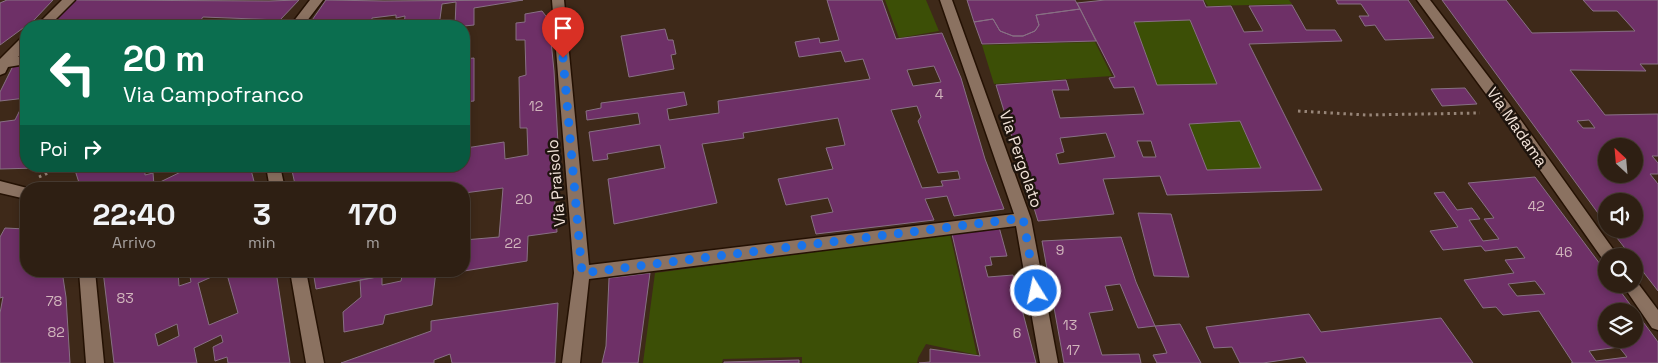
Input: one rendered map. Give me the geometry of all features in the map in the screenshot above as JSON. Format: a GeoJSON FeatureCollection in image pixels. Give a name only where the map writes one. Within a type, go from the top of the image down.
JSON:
{"type":"FeatureCollection","features":[{"type":"Feature","properties":{"kind":"street"},"geometry":{"type":"LineString","coordinates":[[48,20],[69,0]]}},
{"type":"Feature","properties":{"kind":"street"},"geometry":{"type":"LineString","coordinates":[[301,20],[317,0]]}},
{"type":"Feature","properties":{"kind":"street","name":"Via Praisolo"},"geometry":{"type":"LineString","coordinates":[[558,0],[582,273],[571,363]]}},
{"type":"Feature","properties":{"kind":"street","name":"Via Pergolato"},"geometry":{"type":"LineString","coordinates":[[946,0],[1023,218],[1049,363]]}},
{"type":"Feature","properties":{"kind":"street","name":"Via Madama"},"geometry":{"type":"LineString","coordinates":[[1423,0],[1505,109],[1604,248]]}},
{"type":"Feature","properties":{"kind":"street"},"geometry":{"type":"LineString","coordinates":[[1,66],[20,47]]}},
{"type":"Feature","properties":{"kind":"street"},"geometry":{"type":"LineString","coordinates":[[1,66],[20,61]]}},
{"type":"Feature","properties":{"kind":"street"},"geometry":{"type":"LineString","coordinates":[[0,187],[20,192]]}},
{"type":"Feature","properties":{"kind":"street"},"geometry":{"type":"LineString","coordinates":[[582,273],[1023,218]]}},
{"type":"Feature","properties":{"kind":"street"},"geometry":{"type":"LineString","coordinates":[[88,277],[95,363]]}},
{"type":"Feature","properties":{"kind":"street"},"geometry":{"type":"LineString","coordinates":[[299,277],[315,363]]}},
{"type":"Feature","properties":{"kind":"street"},"geometry":{"type":"LineString","coordinates":[[1636,293],[1658,323]]}},
{"type":"Feature","properties":{"kind":"path"},"geometry":{"type":"LineString","coordinates":[[1298,111],[1366,115],[1489,113],[1505,109]]}},
{"type":"Feature","properties":{"kind":"green space"},"geometry":{"type":"Polygon","coordinates":[[[885,0],[926,0],[939,31],[899,38],[885,0]]]}},
{"type":"Feature","properties":{"kind":"green space"},"geometry":{"type":"Polygon","coordinates":[[[1204,0],[1289,0],[1292,4],[1208,6],[1204,0]]]}},
{"type":"Feature","properties":{"kind":"green space"},"geometry":{"type":"Polygon","coordinates":[[[1190,20],[1217,84],[1157,85],[1134,22],[1190,20]]]}},
{"type":"Feature","properties":{"kind":"green space"},"geometry":{"type":"Polygon","coordinates":[[[1095,42],[1112,76],[994,84],[982,45],[1095,42]]]}},
{"type":"Feature","properties":{"kind":"green space"},"geometry":{"type":"Polygon","coordinates":[[[1240,121],[1261,168],[1207,170],[1189,124],[1240,121]]]}},
{"type":"Feature","properties":{"kind":"green space"},"geometry":{"type":"Polygon","coordinates":[[[950,234],[977,355],[926,344],[917,363],[802,363],[802,357],[723,359],[722,363],[643,363],[655,273],[950,234]]]}},
{"type":"Feature","properties":{"kind":"building"},"geometry":{"type":"Polygon","coordinates":[[[7,0],[53,0],[34,20],[20,20],[20,30],[0,45],[0,3],[7,0]]]}},
{"type":"Feature","properties":{"kind":"building"},"geometry":{"type":"Polygon","coordinates":[[[75,0],[299,0],[280,20],[203,17],[201,20],[55,20],[75,0]]]}},
{"type":"Feature","properties":{"kind":"building"},"geometry":{"type":"Polygon","coordinates":[[[326,0],[523,0],[474,8],[474,25],[470,25],[470,20],[455,20],[456,2],[442,4],[440,20],[405,20],[405,16],[396,18],[396,15],[372,18],[372,20],[312,20],[326,0]]]}},
{"type":"Feature","properties":{"kind":"building"},"geometry":{"type":"Polygon","coordinates":[[[827,0],[882,0],[896,39],[942,33],[961,78],[985,159],[1004,209],[954,216],[947,196],[925,199],[934,220],[816,234],[811,216],[833,212],[828,198],[786,205],[778,179],[833,169],[826,148],[845,145],[838,118],[743,133],[744,138],[702,144],[717,203],[614,224],[608,179],[665,168],[660,145],[607,154],[608,159],[593,161],[589,132],[640,124],[638,113],[587,120],[586,111],[601,108],[601,103],[684,92],[687,105],[667,109],[669,120],[719,113],[718,101],[870,79],[863,59],[845,62],[841,51],[799,57],[795,42],[819,38],[820,43],[839,40],[827,0]],[[934,66],[907,70],[913,86],[941,82],[934,66]],[[917,106],[891,110],[922,188],[943,186],[941,181],[960,179],[958,171],[938,173],[918,121],[921,117],[917,106]]]}},
{"type":"Feature","properties":{"kind":"building"},"geometry":{"type":"Polygon","coordinates":[[[967,0],[1075,0],[1080,9],[1036,15],[1039,25],[1035,31],[1023,36],[1013,36],[1000,31],[993,19],[974,22],[967,0]]]}},
{"type":"Feature","properties":{"kind":"building"},"geometry":{"type":"Polygon","coordinates":[[[1105,0],[1203,0],[1206,7],[1231,6],[1244,32],[1263,31],[1249,6],[1292,5],[1306,30],[1335,30],[1342,41],[1249,44],[1322,190],[1167,195],[1160,176],[1103,179],[1114,214],[1038,221],[996,85],[1066,80],[1069,90],[1052,90],[1060,118],[1144,114],[1134,87],[1114,88],[1109,78],[1115,77],[1077,3],[1105,0]],[[1190,20],[1134,22],[1157,85],[1217,84],[1190,20]],[[1240,121],[1189,124],[1207,170],[1261,168],[1240,121]],[[1106,133],[1060,138],[1064,152],[1056,154],[1059,164],[1115,157],[1106,133]],[[1137,141],[1143,157],[1156,157],[1151,141],[1137,141]]]}},
{"type":"Feature","properties":{"kind":"building"},"geometry":{"type":"Polygon","coordinates":[[[1336,0],[1408,0],[1434,38],[1385,40],[1375,25],[1365,26],[1359,16],[1369,16],[1361,4],[1338,4],[1336,0]]]}},
{"type":"Feature","properties":{"kind":"building"},"geometry":{"type":"Polygon","coordinates":[[[1442,0],[1506,0],[1532,33],[1635,31],[1617,11],[1593,11],[1583,0],[1658,0],[1658,64],[1640,64],[1646,71],[1570,70],[1605,115],[1658,114],[1658,156],[1652,156],[1658,163],[1658,174],[1650,174],[1658,184],[1658,291],[1643,272],[1643,248],[1625,248],[1617,238],[1643,238],[1643,193],[1598,193],[1598,213],[1442,0]],[[1589,120],[1577,121],[1583,128],[1595,128],[1589,120]]]}},
{"type":"Feature","properties":{"kind":"building"},"geometry":{"type":"Polygon","coordinates":[[[1080,9],[1096,41],[982,44],[974,22],[993,19],[1000,31],[1013,36],[1023,36],[1035,31],[1039,25],[1036,15],[1080,9]]]}},
{"type":"Feature","properties":{"kind":"building"},"geometry":{"type":"Polygon","coordinates":[[[542,11],[549,20],[559,161],[552,162],[557,232],[528,236],[527,261],[470,270],[470,239],[499,237],[503,188],[470,192],[470,182],[294,182],[292,172],[470,172],[470,147],[504,142],[505,159],[528,155],[527,128],[520,128],[519,77],[526,75],[525,40],[516,40],[516,23],[525,22],[525,14],[542,11]]]}},
{"type":"Feature","properties":{"kind":"building"},"geometry":{"type":"Polygon","coordinates":[[[665,29],[668,40],[673,40],[676,54],[671,55],[674,69],[629,77],[621,36],[665,29]]]}},
{"type":"Feature","properties":{"kind":"building"},"geometry":{"type":"Polygon","coordinates":[[[470,58],[474,58],[474,101],[470,101],[470,58]]]}},
{"type":"Feature","properties":{"kind":"building"},"geometry":{"type":"Polygon","coordinates":[[[20,65],[20,99],[0,101],[0,92],[13,66],[20,65]]]}},
{"type":"Feature","properties":{"kind":"building"},"geometry":{"type":"Polygon","coordinates":[[[1465,88],[1477,104],[1442,106],[1431,89],[1465,88]]]}},
{"type":"Feature","properties":{"kind":"building"},"geometry":{"type":"Polygon","coordinates":[[[20,110],[20,168],[0,169],[0,122],[15,120],[20,110]]]}},
{"type":"Feature","properties":{"kind":"building"},"geometry":{"type":"Polygon","coordinates":[[[76,172],[145,172],[145,175],[153,173],[154,182],[79,182],[76,172]]]}},
{"type":"Feature","properties":{"kind":"building"},"geometry":{"type":"Polygon","coordinates":[[[181,172],[252,172],[254,182],[160,182],[181,172]]]}},
{"type":"Feature","properties":{"kind":"building"},"geometry":{"type":"Polygon","coordinates":[[[1535,177],[1598,261],[1598,293],[1622,293],[1629,303],[1598,303],[1598,348],[1612,348],[1589,351],[1596,361],[1627,357],[1620,348],[1643,348],[1643,322],[1658,342],[1658,363],[1573,363],[1539,311],[1503,315],[1496,307],[1483,308],[1464,280],[1514,273],[1505,260],[1525,258],[1517,247],[1485,251],[1481,246],[1443,250],[1430,231],[1458,227],[1434,193],[1444,192],[1457,210],[1472,208],[1480,219],[1469,220],[1483,241],[1499,239],[1484,219],[1494,218],[1468,183],[1535,177]],[[1535,281],[1508,284],[1517,296],[1545,294],[1535,281]]]}},
{"type":"Feature","properties":{"kind":"building"},"geometry":{"type":"Polygon","coordinates":[[[1138,213],[1171,214],[1189,277],[1154,276],[1138,213]]]}},
{"type":"Feature","properties":{"kind":"building"},"geometry":{"type":"Polygon","coordinates":[[[999,227],[1007,256],[990,257],[992,265],[985,266],[988,277],[1013,275],[1036,363],[919,363],[930,362],[930,349],[980,356],[952,234],[999,227]]]}},
{"type":"Feature","properties":{"kind":"building"},"geometry":{"type":"Polygon","coordinates":[[[5,228],[20,229],[20,277],[63,277],[70,363],[0,363],[0,313],[3,297],[0,298],[0,237],[5,228]]]}},
{"type":"Feature","properties":{"kind":"building"},"geometry":{"type":"Polygon","coordinates":[[[1121,237],[1136,282],[1155,326],[1138,328],[1120,284],[1105,286],[1113,310],[1089,313],[1102,355],[1139,354],[1141,363],[1064,363],[1042,241],[1121,237]]]}},
{"type":"Feature","properties":{"kind":"building"},"geometry":{"type":"Polygon","coordinates":[[[650,273],[638,363],[602,363],[606,346],[609,278],[650,273]]]}},
{"type":"Feature","properties":{"kind":"building"},"geometry":{"type":"Polygon","coordinates":[[[104,277],[178,277],[179,286],[191,282],[190,277],[212,277],[198,283],[209,325],[238,313],[228,277],[277,277],[290,363],[228,363],[227,357],[215,361],[213,347],[223,342],[221,335],[194,348],[197,363],[114,363],[104,277]],[[177,324],[155,334],[158,346],[179,336],[177,324]]]}},
{"type":"Feature","properties":{"kind":"building"},"geometry":{"type":"Polygon","coordinates":[[[314,277],[377,277],[316,289],[314,277]]]}},
{"type":"Feature","properties":{"kind":"building"},"geometry":{"type":"Polygon","coordinates":[[[382,277],[382,285],[401,281],[402,277],[435,277],[432,305],[385,315],[383,324],[344,332],[343,312],[361,297],[360,280],[382,277]]]}},
{"type":"Feature","properties":{"kind":"building"},"geometry":{"type":"Polygon","coordinates":[[[558,303],[555,363],[452,363],[450,354],[434,360],[434,363],[341,363],[431,331],[431,321],[558,303]]]}},
{"type":"Feature","properties":{"kind":"building"},"geometry":{"type":"Polygon","coordinates":[[[1309,314],[1321,332],[1441,318],[1473,363],[1307,363],[1303,357],[1263,363],[1240,363],[1232,347],[1214,348],[1206,327],[1309,314]]]}},
{"type":"Feature","properties":{"kind":"building"},"geometry":{"type":"Polygon","coordinates":[[[1180,324],[1201,363],[1157,363],[1153,355],[1167,353],[1155,326],[1180,324]]]}},
{"type":"Feature","properties":{"kind":"building"},"geometry":{"type":"Polygon","coordinates":[[[799,360],[799,363],[724,363],[724,362],[799,360]]]}},
{"type":"Feature","properties":{"kind":"route"},"geometry":{"type":"LineString","coordinates":[[563,58],[582,273],[1023,218],[1036,291]]}}]}
